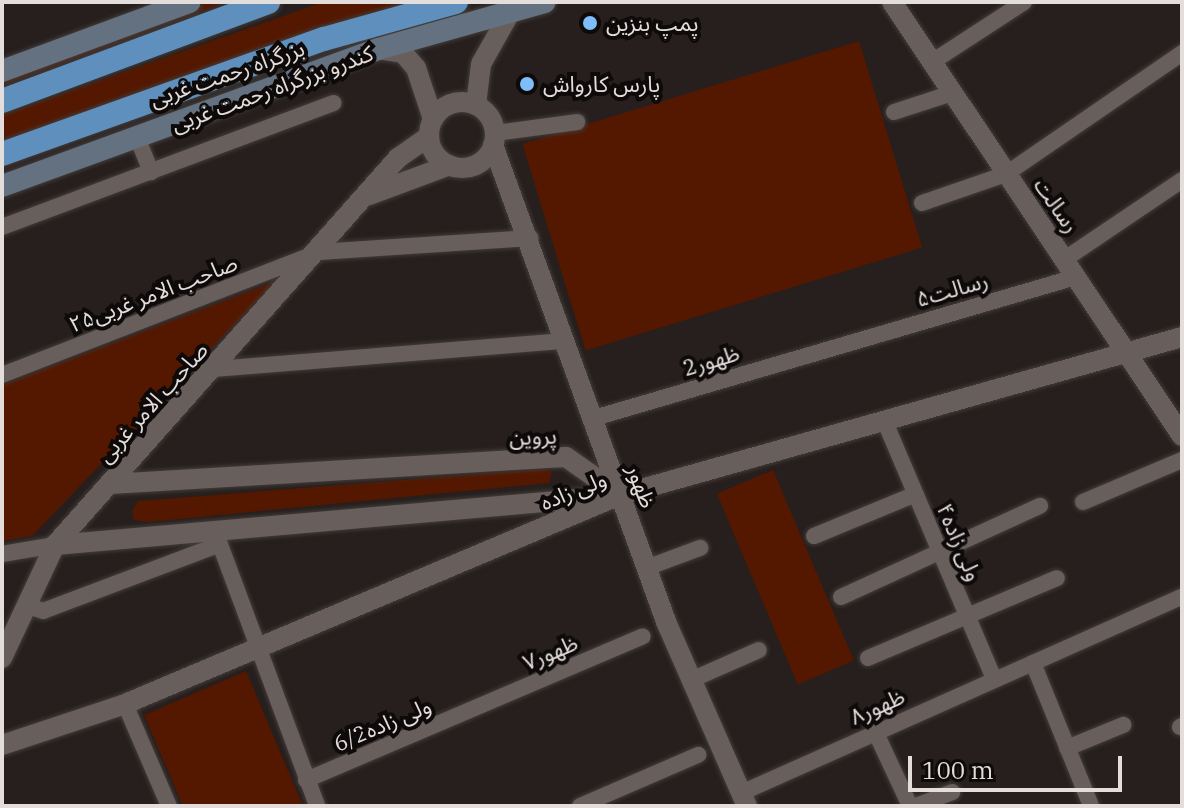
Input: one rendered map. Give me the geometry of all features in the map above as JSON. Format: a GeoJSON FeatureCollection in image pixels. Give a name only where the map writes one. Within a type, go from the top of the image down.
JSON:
{"type":"FeatureCollection","features":[{"type":"Feature","properties":{"kind":"highway"},"geometry":{"type":"LineString","coordinates":[[2,101],[268,2]]}},
{"type":"Feature","properties":{"kind":"highway","name":"بزرگراه رحمت غربی"},"geometry":{"type":"LineString","coordinates":[[2,154],[324,39],[456,2]]}},
{"type":"Feature","properties":{"kind":"main road"},"geometry":{"type":"LineString","coordinates":[[2,71],[190,2]]}},
{"type":"Feature","properties":{"kind":"main road","name":"کندرو بزرگراه رحمت غربی"},"geometry":{"type":"LineString","coordinates":[[2,186],[378,49],[545,2]]}},
{"type":"Feature","properties":{"kind":"street","name":"رسالت"},"geometry":{"type":"LineString","coordinates":[[892,2],[1182,436]]}},
{"type":"Feature","properties":{"kind":"street"},"geometry":{"type":"LineString","coordinates":[[932,62],[1024,2]]}},
{"type":"Feature","properties":{"kind":"street"},"geometry":{"type":"LineString","coordinates":[[431,127],[452,104],[476,105],[481,64],[511,11]]}},
{"type":"Feature","properties":{"kind":"street"},"geometry":{"type":"LineString","coordinates":[[378,49],[403,53],[416,68],[431,127],[458,166],[505,178]]}},
{"type":"Feature","properties":{"kind":"street"},"geometry":{"type":"LineString","coordinates":[[922,203],[1006,174],[1182,53]]}},
{"type":"Feature","properties":{"kind":"street"},"geometry":{"type":"LineString","coordinates":[[894,112],[952,93]]}},
{"type":"Feature","properties":{"kind":"street"},"geometry":{"type":"LineString","coordinates":[[2,227],[334,103]]}},
{"type":"Feature","properties":{"kind":"street","name":"ظهور"},"geometry":{"type":"LineString","coordinates":[[476,105],[494,139],[505,178],[531,238],[646,568],[744,800]]}},
{"type":"Feature","properties":{"kind":"street"},"geometry":{"type":"LineString","coordinates":[[365,196],[458,166],[494,139],[577,122]]}},
{"type":"Feature","properties":{"kind":"street","name":"صاحب الامر غربی"},"geometry":{"type":"LineString","coordinates":[[2,658],[55,545],[319,252],[365,196],[431,127]]}},
{"type":"Feature","properties":{"kind":"street"},"geometry":{"type":"LineString","coordinates":[[137,137],[151,172]]}},
{"type":"Feature","properties":{"kind":"street","name":"رسالت۵"},"geometry":{"type":"LineString","coordinates":[[841,344],[1070,268],[1182,180]]}},
{"type":"Feature","properties":{"kind":"street","name":"صاحب الامر غربی۲۵"},"geometry":{"type":"LineString","coordinates":[[2,375],[319,252],[531,238]]}},
{"type":"Feature","properties":{"kind":"street","name":"ولی زاده"},"geometry":{"type":"LineString","coordinates":[[2,745],[125,704],[620,495],[1182,337]]}},
{"type":"Feature","properties":{"kind":"street"},"geometry":{"type":"LineString","coordinates":[[215,369],[566,341]]}},
{"type":"Feature","properties":{"kind":"street","name":"2ظهور"},"geometry":{"type":"LineString","coordinates":[[594,418],[841,344]]}},
{"type":"Feature","properties":{"kind":"street","name":"ولی زاده۴"},"geometry":{"type":"LineString","coordinates":[[885,422],[994,679]]}},
{"type":"Feature","properties":{"kind":"street"},"geometry":{"type":"LineString","coordinates":[[566,457],[572,500]]}},
{"type":"Feature","properties":{"kind":"street","name":"پروین"},"geometry":{"type":"LineString","coordinates":[[110,484],[566,457],[620,495]]}},
{"type":"Feature","properties":{"kind":"street"},"geometry":{"type":"LineString","coordinates":[[1083,502],[1182,460]]}},
{"type":"Feature","properties":{"kind":"street"},"geometry":{"type":"LineString","coordinates":[[814,536],[916,494]]}},
{"type":"Feature","properties":{"kind":"street"},"geometry":{"type":"LineString","coordinates":[[2,554],[55,545],[218,538],[620,495]]}},
{"type":"Feature","properties":{"kind":"street"},"geometry":{"type":"LineString","coordinates":[[841,597],[1040,506]]}},
{"type":"Feature","properties":{"kind":"street"},"geometry":{"type":"LineString","coordinates":[[218,538],[317,806]]}},
{"type":"Feature","properties":{"kind":"street"},"geometry":{"type":"LineString","coordinates":[[27,606],[43,611],[218,538]]}},
{"type":"Feature","properties":{"kind":"street"},"geometry":{"type":"LineString","coordinates":[[646,568],[700,548]]}},
{"type":"Feature","properties":{"kind":"street"},"geometry":{"type":"LineString","coordinates":[[868,658],[1057,578]]}},
{"type":"Feature","properties":{"kind":"street","name":"ظهور۸"},"geometry":{"type":"LineString","coordinates":[[744,800],[875,731],[1182,597]]}},
{"type":"Feature","properties":{"kind":"street","name":"ظهور۷"},"geometry":{"type":"LineString","coordinates":[[475,708],[643,636]]}},
{"type":"Feature","properties":{"kind":"street"},"geometry":{"type":"LineString","coordinates":[[691,680],[759,650]]}},
{"type":"Feature","properties":{"kind":"street"},"geometry":{"type":"LineString","coordinates":[[1033,663],[1091,806]]}},
{"type":"Feature","properties":{"kind":"street"},"geometry":{"type":"LineString","coordinates":[[125,704],[169,806]]}},
{"type":"Feature","properties":{"kind":"street","name":"6/2ولی زاده"},"geometry":{"type":"LineString","coordinates":[[306,780],[475,708]]}},
{"type":"Feature","properties":{"kind":"street"},"geometry":{"type":"LineString","coordinates":[[1067,748],[1123,725]]}},
{"type":"Feature","properties":{"kind":"street"},"geometry":{"type":"LineString","coordinates":[[875,731],[910,806]]}},
{"type":"Feature","properties":{"kind":"street"},"geometry":{"type":"LineString","coordinates":[[580,806],[698,755]]}},
{"type":"Feature","properties":{"kind":"street"},"geometry":{"type":"LineString","coordinates":[[916,806],[952,792]]}},
{"type":"Feature","properties":{"kind":"shaded area"},"geometry":{"type":"Polygon","coordinates":[[[210,2],[227,2],[2,86],[2,79],[210,2]]]}},
{"type":"Feature","properties":{"kind":"shaded area"},"geometry":{"type":"Polygon","coordinates":[[[323,2],[410,2],[2,143],[2,115],[323,2]]]}},
{"type":"Feature","properties":{"kind":"shaded area"},"geometry":{"type":"Polygon","coordinates":[[[859,41],[922,248],[586,350],[522,144],[859,41]]]}},
{"type":"Feature","properties":{"kind":"shaded area"},"geometry":{"type":"Polygon","coordinates":[[[276,281],[32,536],[2,541],[2,385],[276,281]]]}},
{"type":"Feature","properties":{"kind":"shaded area"},"geometry":{"type":"Polygon","coordinates":[[[544,469],[552,472],[549,483],[147,522],[134,520],[132,511],[138,501],[544,469]]]}},
{"type":"Feature","properties":{"kind":"shaded area"},"geometry":{"type":"Polygon","coordinates":[[[773,470],[854,661],[798,684],[717,494],[773,470]]]}},
{"type":"Feature","properties":{"kind":"shaded area"},"geometry":{"type":"Polygon","coordinates":[[[246,671],[303,806],[183,806],[144,715],[246,671]]]}},
{"type":"Feature","properties":{"kind":"place","name":"پمپ بنزین"},"geometry":{"type":"Point","coordinates":[590,23]}},
{"type":"Feature","properties":{"kind":"place","name":"پارس کارواش"},"geometry":{"type":"Point","coordinates":[527,84]}}]}
